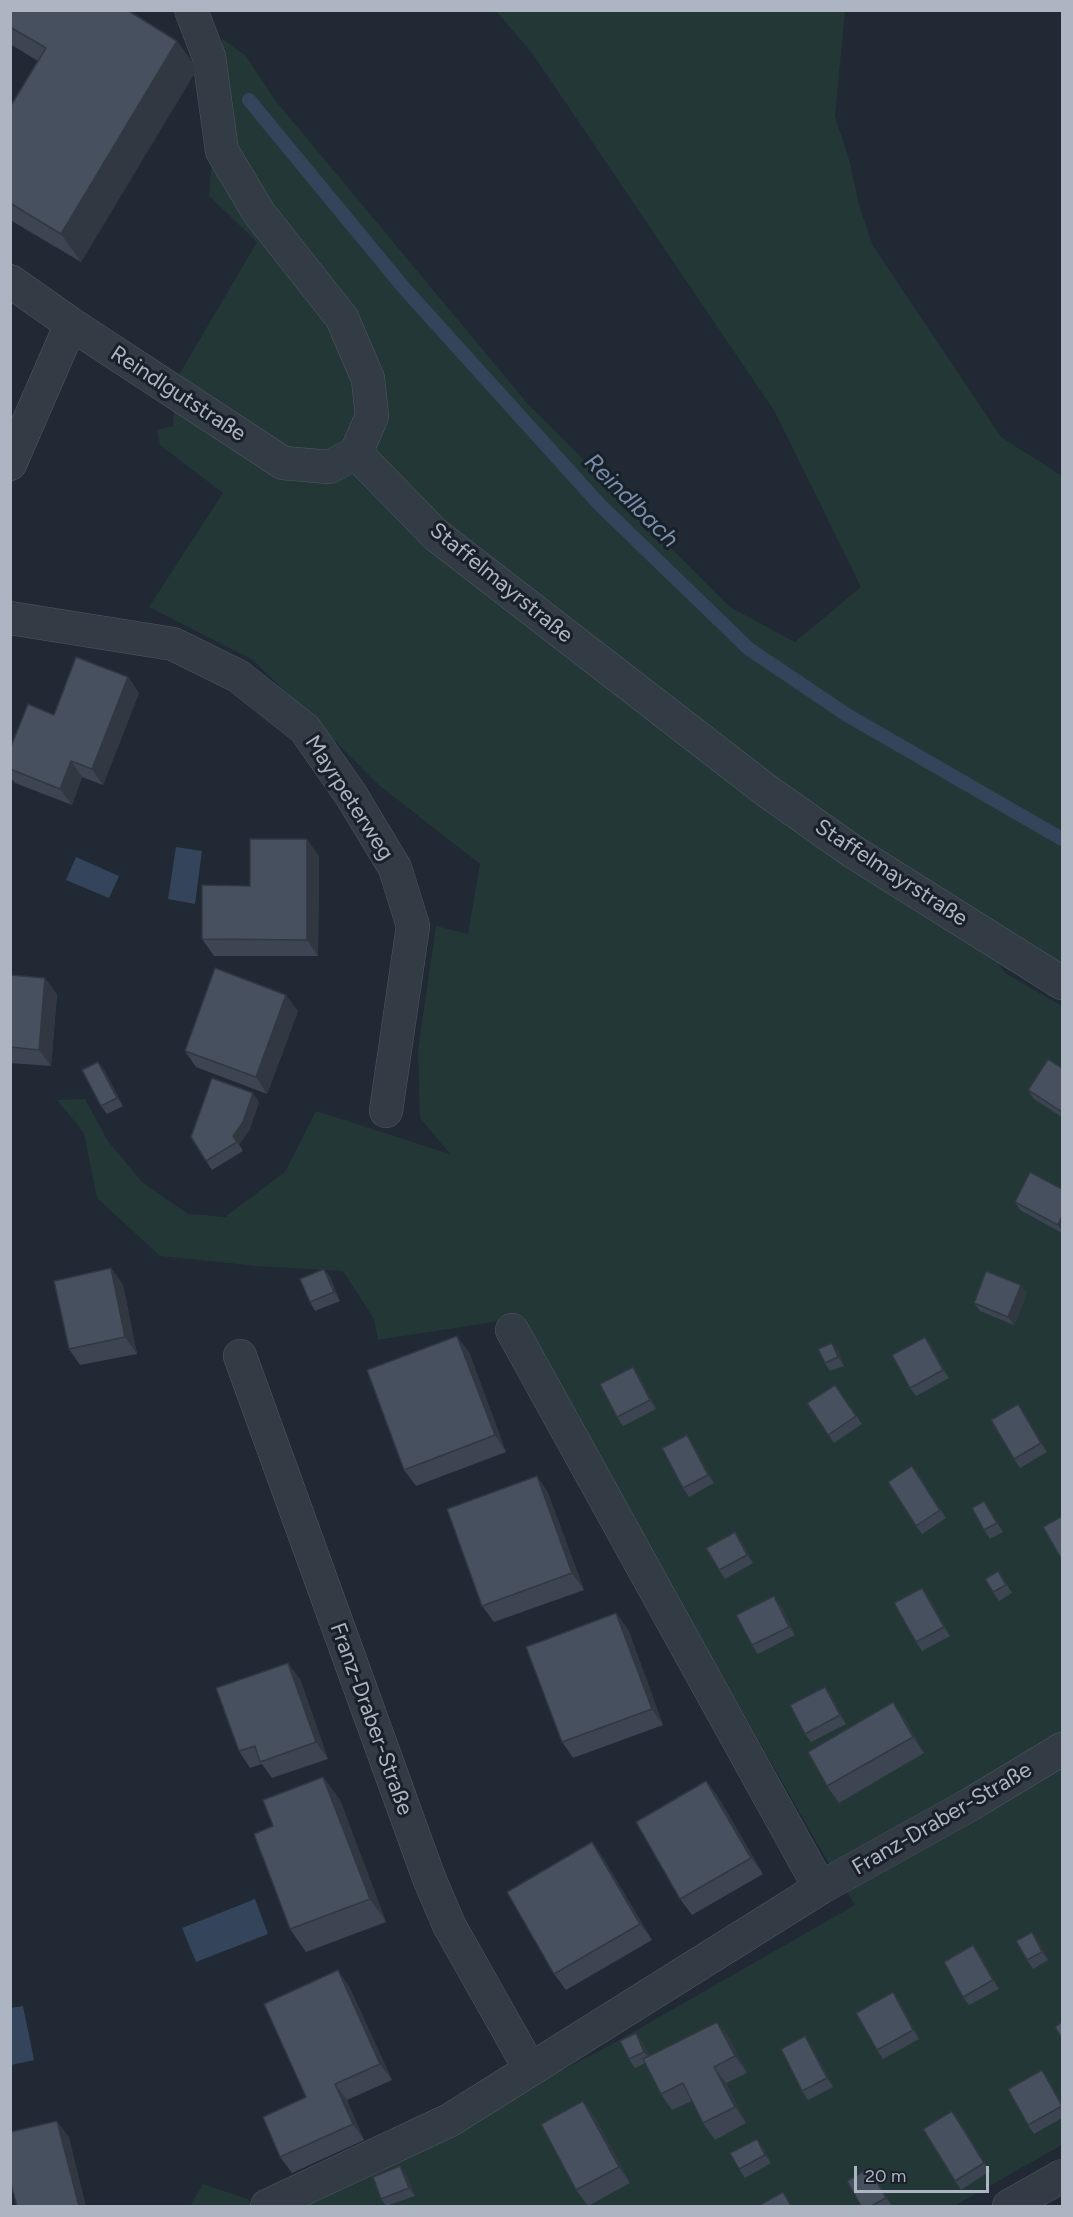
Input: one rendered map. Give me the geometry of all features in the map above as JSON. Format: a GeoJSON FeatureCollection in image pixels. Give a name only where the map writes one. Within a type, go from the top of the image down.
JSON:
{"type":"FeatureCollection","features":[{"type":"Feature","properties":{"kind":"street"},"geometry":{"type":"LineString","coordinates":[[191,10],[209,57],[222,151],[259,213],[342,318],[368,379],[372,416],[356,453]]}},
{"type":"Feature","properties":{"kind":"street","name":"Reindlgutstraße"},"geometry":{"type":"LineString","coordinates":[[10,281],[70,324],[283,463],[329,466],[356,453]]}},
{"type":"Feature","properties":{"kind":"street"},"geometry":{"type":"LineString","coordinates":[[10,464],[70,324]]}},
{"type":"Feature","properties":{"kind":"street","name":"Staffelmayrstraße"},"geometry":{"type":"LineString","coordinates":[[356,453],[436,535],[767,791],[852,851],[1062,983]]}},
{"type":"Feature","properties":{"kind":"street","name":"Mayrpeterweg"},"geometry":{"type":"LineString","coordinates":[[10,618],[173,644],[238,676],[305,729],[351,795],[395,868],[413,926],[386,1110]]}},
{"type":"Feature","properties":{"kind":"street"},"geometry":{"type":"LineString","coordinates":[[512,1330],[820,1888]]}},
{"type":"Feature","properties":{"kind":"street","name":"Franz-Draber-Straße"},"geometry":{"type":"LineString","coordinates":[[240,1356],[429,1878],[449,1925],[530,2069]]}},
{"type":"Feature","properties":{"kind":"street","name":"Franz-Draber-Straße"},"geometry":{"type":"LineString","coordinates":[[267,2206],[450,2120],[820,1888],[971,1804],[1062,1749]]}},
{"type":"Feature","properties":{"kind":"street"},"geometry":{"type":"LineString","coordinates":[[1009,2206],[1062,2176]]}},
{"type":"Feature","properties":{"kind":"shaded area"},"geometry":{"type":"Polygon","coordinates":[[[496,11],[845,11],[835,116],[850,163],[859,205],[873,246],[1001,437],[1062,476],[1062,968],[955,901],[1005,973],[1062,1006],[1062,2145],[954,2206],[289,2206],[427,2142],[614,2043],[855,1905],[817,1843],[519,1318],[378,1340],[374,1319],[343,1271],[258,1266],[160,1256],[97,1198],[84,1133],[57,1100],[85,1099],[108,1141],[142,1182],[188,1214],[225,1217],[285,1172],[316,1111],[450,1154],[420,1118],[418,1050],[436,926],[468,934],[480,864],[380,786],[253,660],[149,607],[223,493],[160,445],[157,430],[173,426],[176,380],[257,242],[209,196],[222,39],[245,55],[275,100],[527,403],[730,607],[795,642],[861,587],[775,412],[532,53],[496,11]]]}},
{"type":"Feature","properties":{"kind":"shaded area"},"geometry":{"type":"Polygon","coordinates":[[[203,2184],[248,2199],[252,2206],[190,2206],[203,2184]]]}},
{"type":"Feature","properties":{"kind":"water"},"geometry":{"type":"Polygon","coordinates":[[[176,847],[202,851],[195,904],[168,899],[176,847]]]}},
{"type":"Feature","properties":{"kind":"water"},"geometry":{"type":"Polygon","coordinates":[[[76,857],[119,876],[109,898],[66,880],[76,857]]]}},
{"type":"Feature","properties":{"kind":"water"},"geometry":{"type":"Polygon","coordinates":[[[255,1899],[268,1934],[196,1962],[182,1928],[255,1899]]]}},
{"type":"Feature","properties":{"kind":"water"},"geometry":{"type":"Polygon","coordinates":[[[23,2006],[34,2060],[11,2065],[11,2008],[23,2006]]]}},
{"type":"Feature","properties":{"kind":"building"},"geometry":{"type":"Polygon","coordinates":[[[10,10],[127,10],[177,41],[61,234],[10,203],[10,107],[46,48],[10,27],[10,10]]]}},
{"type":"Feature","properties":{"kind":"building"},"geometry":{"type":"Polygon","coordinates":[[[76,657],[128,677],[92,769],[71,761],[60,789],[10,769],[10,749],[28,704],[54,715],[76,657]]]}},
{"type":"Feature","properties":{"kind":"building"},"geometry":{"type":"Polygon","coordinates":[[[250,839],[307,839],[307,940],[202,939],[202,885],[250,886],[250,839]]]}},
{"type":"Feature","properties":{"kind":"building"},"geometry":{"type":"Polygon","coordinates":[[[215,968],[286,995],[256,1077],[185,1051],[215,968]]]}},
{"type":"Feature","properties":{"kind":"building"},"geometry":{"type":"Polygon","coordinates":[[[10,975],[45,978],[39,1050],[10,1047],[10,975]]]}},
{"type":"Feature","properties":{"kind":"building"},"geometry":{"type":"Polygon","coordinates":[[[1048,1059],[1062,1068],[1062,1112],[1028,1090],[1048,1059]]]}},
{"type":"Feature","properties":{"kind":"building"},"geometry":{"type":"Polygon","coordinates":[[[98,1062],[117,1098],[101,1106],[82,1070],[98,1062]]]}},
{"type":"Feature","properties":{"kind":"building"},"geometry":{"type":"Polygon","coordinates":[[[212,1078],[253,1093],[243,1122],[233,1136],[237,1142],[206,1161],[191,1137],[212,1078]]]}},
{"type":"Feature","properties":{"kind":"building"},"geometry":{"type":"Polygon","coordinates":[[[1030,1172],[1062,1189],[1062,1216],[1058,1225],[1015,1202],[1030,1172]]]}},
{"type":"Feature","properties":{"kind":"building"},"geometry":{"type":"Polygon","coordinates":[[[111,1268],[125,1337],[69,1349],[54,1281],[111,1268]]]}},
{"type":"Feature","properties":{"kind":"building"},"geometry":{"type":"Polygon","coordinates":[[[324,1269],[334,1292],[310,1302],[300,1279],[324,1269]]]}},
{"type":"Feature","properties":{"kind":"building"},"geometry":{"type":"Polygon","coordinates":[[[986,1271],[1021,1285],[1008,1317],[974,1303],[986,1271]]]}},
{"type":"Feature","properties":{"kind":"building"},"geometry":{"type":"Polygon","coordinates":[[[457,1336],[495,1435],[404,1470],[367,1370],[457,1336]]]}},
{"type":"Feature","properties":{"kind":"building"},"geometry":{"type":"Polygon","coordinates":[[[925,1337],[943,1370],[910,1388],[892,1355],[925,1337]]]}},
{"type":"Feature","properties":{"kind":"building"},"geometry":{"type":"Polygon","coordinates":[[[832,1343],[838,1357],[825,1363],[818,1349],[832,1343]]]}},
{"type":"Feature","properties":{"kind":"building"},"geometry":{"type":"Polygon","coordinates":[[[633,1367],[650,1400],[617,1417],[600,1384],[633,1367]]]}},
{"type":"Feature","properties":{"kind":"building"},"geometry":{"type":"Polygon","coordinates":[[[835,1385],[856,1416],[828,1435],[807,1403],[835,1385]]]}},
{"type":"Feature","properties":{"kind":"building"},"geometry":{"type":"Polygon","coordinates":[[[1018,1404],[1041,1443],[1014,1459],[991,1420],[1018,1404]]]}},
{"type":"Feature","properties":{"kind":"building"},"geometry":{"type":"Polygon","coordinates":[[[687,1435],[708,1475],[683,1488],[662,1448],[687,1435]]]}},
{"type":"Feature","properties":{"kind":"building"},"geometry":{"type":"Polygon","coordinates":[[[912,1466],[940,1510],[916,1526],[888,1482],[912,1466]]]}},
{"type":"Feature","properties":{"kind":"building"},"geometry":{"type":"Polygon","coordinates":[[[537,1476],[572,1573],[482,1606],[447,1509],[537,1476]]]}},
{"type":"Feature","properties":{"kind":"building"},"geometry":{"type":"Polygon","coordinates":[[[984,1501],[997,1523],[984,1530],[972,1508],[984,1501]]]}},
{"type":"Feature","properties":{"kind":"building"},"geometry":{"type":"Polygon","coordinates":[[[1062,1516],[1062,1560],[1043,1527],[1062,1516]]]}},
{"type":"Feature","properties":{"kind":"building"},"geometry":{"type":"Polygon","coordinates":[[[735,1532],[747,1555],[719,1570],[706,1548],[735,1532]]]}},
{"type":"Feature","properties":{"kind":"building"},"geometry":{"type":"Polygon","coordinates":[[[998,1571],[1006,1585],[993,1592],[985,1579],[998,1571]]]}},
{"type":"Feature","properties":{"kind":"building"},"geometry":{"type":"Polygon","coordinates":[[[922,1588],[944,1627],[916,1642],[894,1603],[922,1588]]]}},
{"type":"Feature","properties":{"kind":"building"},"geometry":{"type":"Polygon","coordinates":[[[774,1596],[789,1627],[752,1645],[736,1615],[774,1596]]]}},
{"type":"Feature","properties":{"kind":"building"},"geometry":{"type":"Polygon","coordinates":[[[616,1613],[652,1709],[562,1742],[526,1647],[616,1613]]]}},
{"type":"Feature","properties":{"kind":"building"},"geometry":{"type":"Polygon","coordinates":[[[288,1663],[316,1742],[260,1762],[255,1746],[239,1751],[216,1688],[288,1663]]]}},
{"type":"Feature","properties":{"kind":"building"},"geometry":{"type":"Polygon","coordinates":[[[825,1687],[840,1715],[805,1734],[790,1705],[825,1687]]]}},
{"type":"Feature","properties":{"kind":"building"},"geometry":{"type":"Polygon","coordinates":[[[893,1702],[913,1737],[827,1786],[808,1752],[893,1702]]]}},
{"type":"Feature","properties":{"kind":"building"},"geometry":{"type":"Polygon","coordinates":[[[323,1777],[370,1899],[290,1929],[254,1834],[273,1826],[263,1800],[323,1777]]]}},
{"type":"Feature","properties":{"kind":"building"},"geometry":{"type":"Polygon","coordinates":[[[706,1781],[751,1858],[680,1899],[636,1822],[706,1781]]]}},
{"type":"Feature","properties":{"kind":"building"},"geometry":{"type":"Polygon","coordinates":[[[592,1842],[640,1924],[554,1974],[507,1892],[592,1842]]]}},
{"type":"Feature","properties":{"kind":"building"},"geometry":{"type":"Polygon","coordinates":[[[1032,1932],[1042,1952],[1027,1960],[1016,1941],[1032,1932]]]}},
{"type":"Feature","properties":{"kind":"building"},"geometry":{"type":"Polygon","coordinates":[[[973,1945],[993,1980],[963,1997],[944,1962],[973,1945]]]}},
{"type":"Feature","properties":{"kind":"building"},"geometry":{"type":"Polygon","coordinates":[[[338,1970],[380,2064],[335,2084],[353,2124],[280,2157],[263,2117],[306,2097],[264,2004],[338,1970]]]}},
{"type":"Feature","properties":{"kind":"building"},"geometry":{"type":"Polygon","coordinates":[[[893,1992],[913,2030],[877,2050],[856,2013],[893,1992]]]}},
{"type":"Feature","properties":{"kind":"building"},"geometry":{"type":"Polygon","coordinates":[[[717,2022],[735,2056],[714,2067],[735,2107],[703,2123],[683,2083],[661,2094],[643,2059],[717,2022]]]}},
{"type":"Feature","properties":{"kind":"building"},"geometry":{"type":"Polygon","coordinates":[[[1062,2022],[1062,2039],[1055,2027],[1062,2022]]]}},
{"type":"Feature","properties":{"kind":"building"},"geometry":{"type":"Polygon","coordinates":[[[636,2033],[644,2052],[629,2059],[620,2041],[636,2033]]]}},
{"type":"Feature","properties":{"kind":"building"},"geometry":{"type":"Polygon","coordinates":[[[805,2036],[827,2078],[802,2091],[781,2049],[805,2036]]]}},
{"type":"Feature","properties":{"kind":"building"},"geometry":{"type":"Polygon","coordinates":[[[1042,2070],[1062,2106],[1028,2125],[1008,2089],[1042,2070]]]}},
{"type":"Feature","properties":{"kind":"building"},"geometry":{"type":"Polygon","coordinates":[[[583,2101],[619,2167],[576,2190],[541,2124],[583,2101]]]}},
{"type":"Feature","properties":{"kind":"building"},"geometry":{"type":"Polygon","coordinates":[[[952,2111],[984,2163],[955,2181],[923,2129],[952,2111]]]}},
{"type":"Feature","properties":{"kind":"building"},"geometry":{"type":"Polygon","coordinates":[[[57,2121],[79,2206],[17,2206],[10,2181],[10,2132],[57,2121]]]}},
{"type":"Feature","properties":{"kind":"building"},"geometry":{"type":"Polygon","coordinates":[[[757,2139],[765,2155],[739,2169],[730,2153],[757,2139]]]}},
{"type":"Feature","properties":{"kind":"building"},"geometry":{"type":"Polygon","coordinates":[[[400,2166],[409,2188],[381,2199],[373,2177],[400,2166]]]}},
{"type":"Feature","properties":{"kind":"building"},"geometry":{"type":"Polygon","coordinates":[[[869,2168],[886,2198],[871,2206],[861,2206],[847,2181],[869,2168]]]}},
{"type":"Feature","properties":{"kind":"building"},"geometry":{"type":"Polygon","coordinates":[[[783,2192],[791,2206],[758,2206],[783,2192]]]}},
{"type":"Feature","properties":{"kind":"waterway","name":"Reindlbach"},"geometry":{"type":"LineString","coordinates":[[249,100],[404,288],[600,505],[749,649],[847,715],[1062,839]]}}]}
